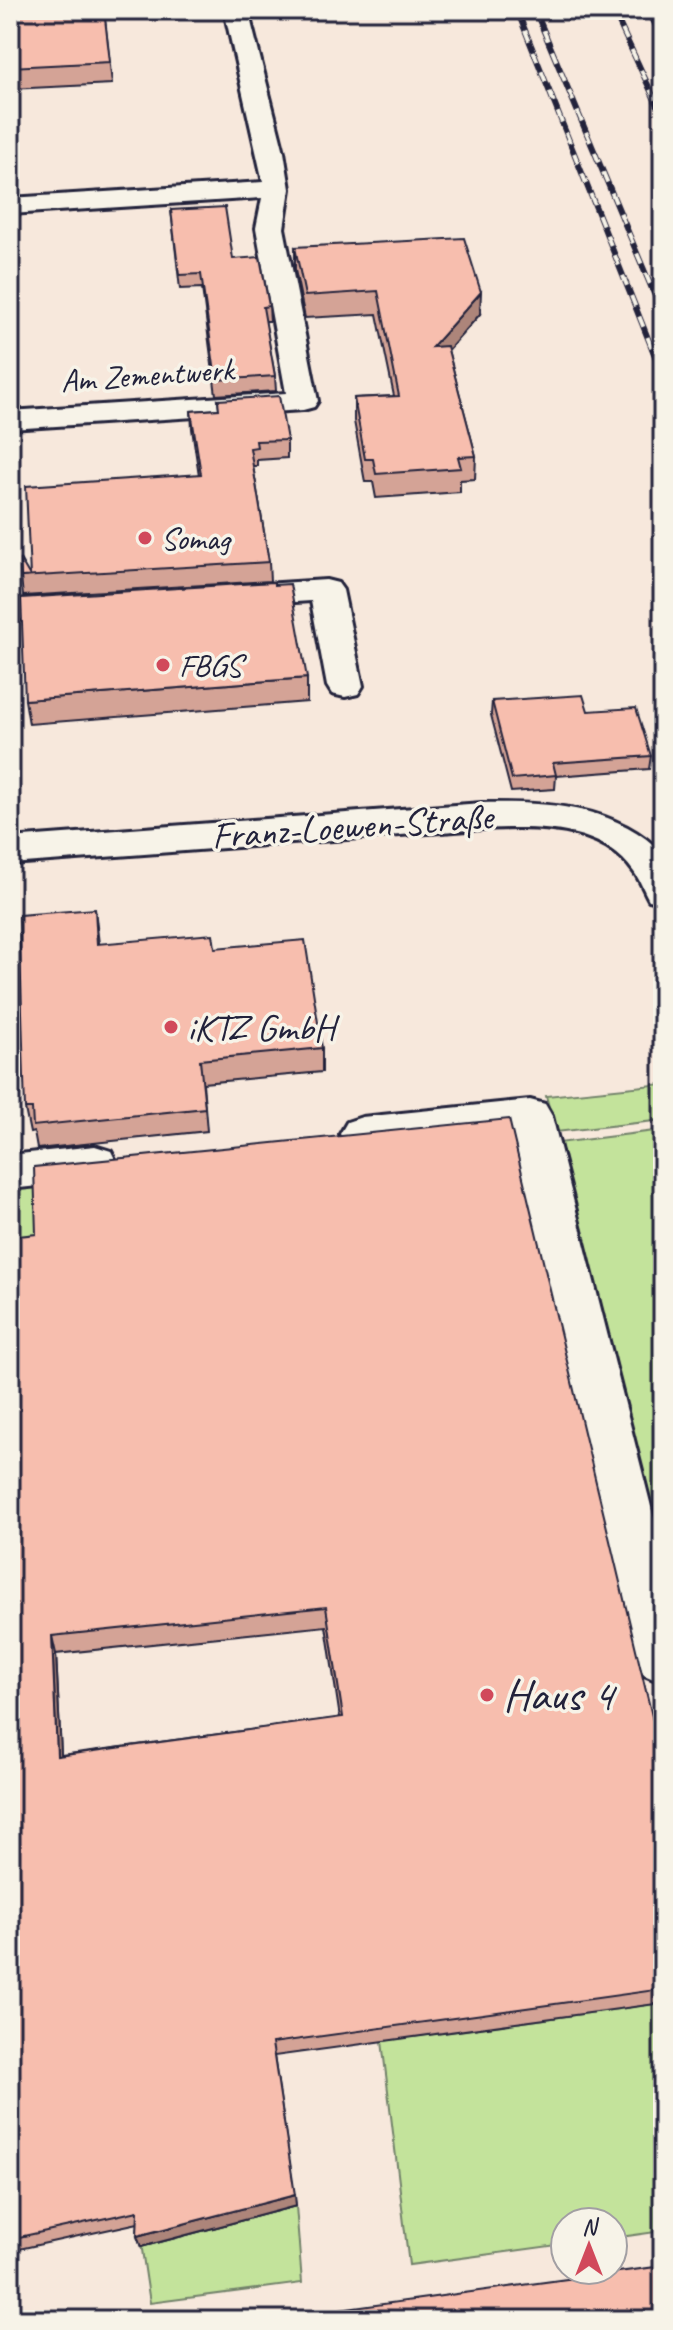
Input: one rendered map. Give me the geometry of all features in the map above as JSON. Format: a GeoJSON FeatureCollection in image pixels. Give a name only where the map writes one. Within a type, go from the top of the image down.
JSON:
{"type":"FeatureCollection","features":[{"type":"Feature","properties":{"kind":"street"},"geometry":{"type":"LineString","coordinates":[[10,206],[277,189],[257,88],[236,10]]}},
{"type":"Feature","properties":{"kind":"street","name":"Am Zementwerk"},"geometry":{"type":"LineString","coordinates":[[10,420],[303,401],[270,228],[277,189]]}},
{"type":"Feature","properties":{"kind":"street"},"geometry":{"type":"LineString","coordinates":[[194,598],[326,590],[345,686]]}},
{"type":"Feature","properties":{"kind":"street"},"geometry":{"type":"LineString","coordinates":[[10,610],[118,603]]}},
{"type":"Feature","properties":{"kind":"street","name":"Franz-Loewen-Straße"},"geometry":{"type":"LineString","coordinates":[[10,851],[482,816],[546,815],[576,820],[618,837],[650,862],[663,890]]}},
{"type":"Feature","properties":{"kind":"street"},"geometry":{"type":"LineString","coordinates":[[325,1138],[530,1116],[663,1658]]}},
{"type":"Feature","properties":{"kind":"street"},"geometry":{"type":"LineString","coordinates":[[10,1172],[136,1158]]}},
{"type":"Feature","properties":{"kind":"green space"},"geometry":{"type":"Polygon","coordinates":[[[663,1084],[663,1120],[556,1132],[546,1096],[663,1084]]]}},
{"type":"Feature","properties":{"kind":"green space"},"geometry":{"type":"Polygon","coordinates":[[[663,1130],[663,1574],[558,1143],[663,1130]]]}},
{"type":"Feature","properties":{"kind":"green space"},"geometry":{"type":"Polygon","coordinates":[[[38,1184],[40,1256],[10,1259],[10,1186],[38,1184]]]}},
{"type":"Feature","properties":{"kind":"green space"},"geometry":{"type":"Polygon","coordinates":[[[663,2003],[663,2231],[629,2236],[629,2206],[549,2206],[549,2246],[409,2265],[382,2041],[663,2003]]]}},
{"type":"Feature","properties":{"kind":"green space"},"geometry":{"type":"Polygon","coordinates":[[[296,2206],[302,2283],[150,2303],[141,2243],[157,2243],[296,2206]]]}},
{"type":"Feature","properties":{"kind":"building"},"geometry":{"type":"Polygon","coordinates":[[[10,10],[104,10],[110,62],[10,67],[10,10]]]}},
{"type":"Feature","properties":{"kind":"building"},"geometry":{"type":"Polygon","coordinates":[[[225,207],[233,259],[260,257],[269,306],[263,307],[275,376],[216,380],[201,274],[179,275],[171,210],[225,207]]]}},
{"type":"Feature","properties":{"kind":"building"},"geometry":{"type":"Polygon","coordinates":[[[464,238],[481,292],[432,347],[447,346],[476,456],[458,457],[461,468],[376,474],[373,459],[365,459],[354,398],[399,396],[378,291],[305,296],[295,247],[464,238]]]}},
{"type":"Feature","properties":{"kind":"building","name":"Somag"},"geometry":{"type":"Polygon","coordinates":[[[279,396],[287,440],[256,441],[257,447],[250,448],[269,562],[21,577],[20,559],[30,576],[26,486],[201,474],[191,411],[219,409],[218,400],[279,396]]]}},
{"type":"Feature","properties":{"kind":"building","name":"FBGS"},"geometry":{"type":"Polygon","coordinates":[[[274,582],[274,585],[290,584],[307,678],[25,700],[21,598],[274,582]]]}},
{"type":"Feature","properties":{"kind":"building"},"geometry":{"type":"Polygon","coordinates":[[[583,695],[588,711],[636,708],[651,756],[553,763],[556,775],[512,779],[492,701],[583,695]]]}},
{"type":"Feature","properties":{"kind":"building","name":"iKTZ GmbH"},"geometry":{"type":"Polygon","coordinates":[[[95,909],[97,944],[213,934],[215,948],[305,940],[322,1048],[200,1060],[205,1108],[33,1126],[32,1109],[25,1109],[19,915],[95,909]]]}},
{"type":"Feature","properties":{"kind":"building","name":"Haus 4"},"geometry":{"type":"Polygon","coordinates":[[[509,1119],[663,1762],[663,1989],[272,2043],[295,2195],[137,2236],[138,2211],[10,2239],[10,1237],[36,1234],[34,1167],[509,1119]],[[326,1607],[52,1636],[57,1756],[343,1717],[326,1607]]]}},
{"type":"Feature","properties":{"kind":"building"},"geometry":{"type":"Polygon","coordinates":[[[663,2266],[663,2320],[266,2320],[549,2282],[549,2286],[629,2286],[629,2271],[663,2266]]]}},
{"type":"Feature","properties":{"kind":"railway"},"geometry":{"type":"LineString","coordinates":[[517,10],[663,376]]}},
{"type":"Feature","properties":{"kind":"railway"},"geometry":{"type":"LineString","coordinates":[[535,10],[663,315]]}},
{"type":"Feature","properties":{"kind":"railway"},"geometry":{"type":"LineString","coordinates":[[613,10],[663,117]]}},
{"type":"Feature","properties":{"kind":"railway"},"geometry":{"type":"LineString","coordinates":[[648,10],[663,40]]}},
{"type":"Feature","properties":{"kind":"place","name":"Somag"},"geometry":{"type":"Point","coordinates":[145,538]}},
{"type":"Feature","properties":{"kind":"place","name":"FBGS"},"geometry":{"type":"Point","coordinates":[163,665]}},
{"type":"Feature","properties":{"kind":"place","name":"iKTZ GmbH"},"geometry":{"type":"Point","coordinates":[171,1027]}},
{"type":"Feature","properties":{"kind":"place","name":"Haus 4"},"geometry":{"type":"Point","coordinates":[487,1695]}}]}
